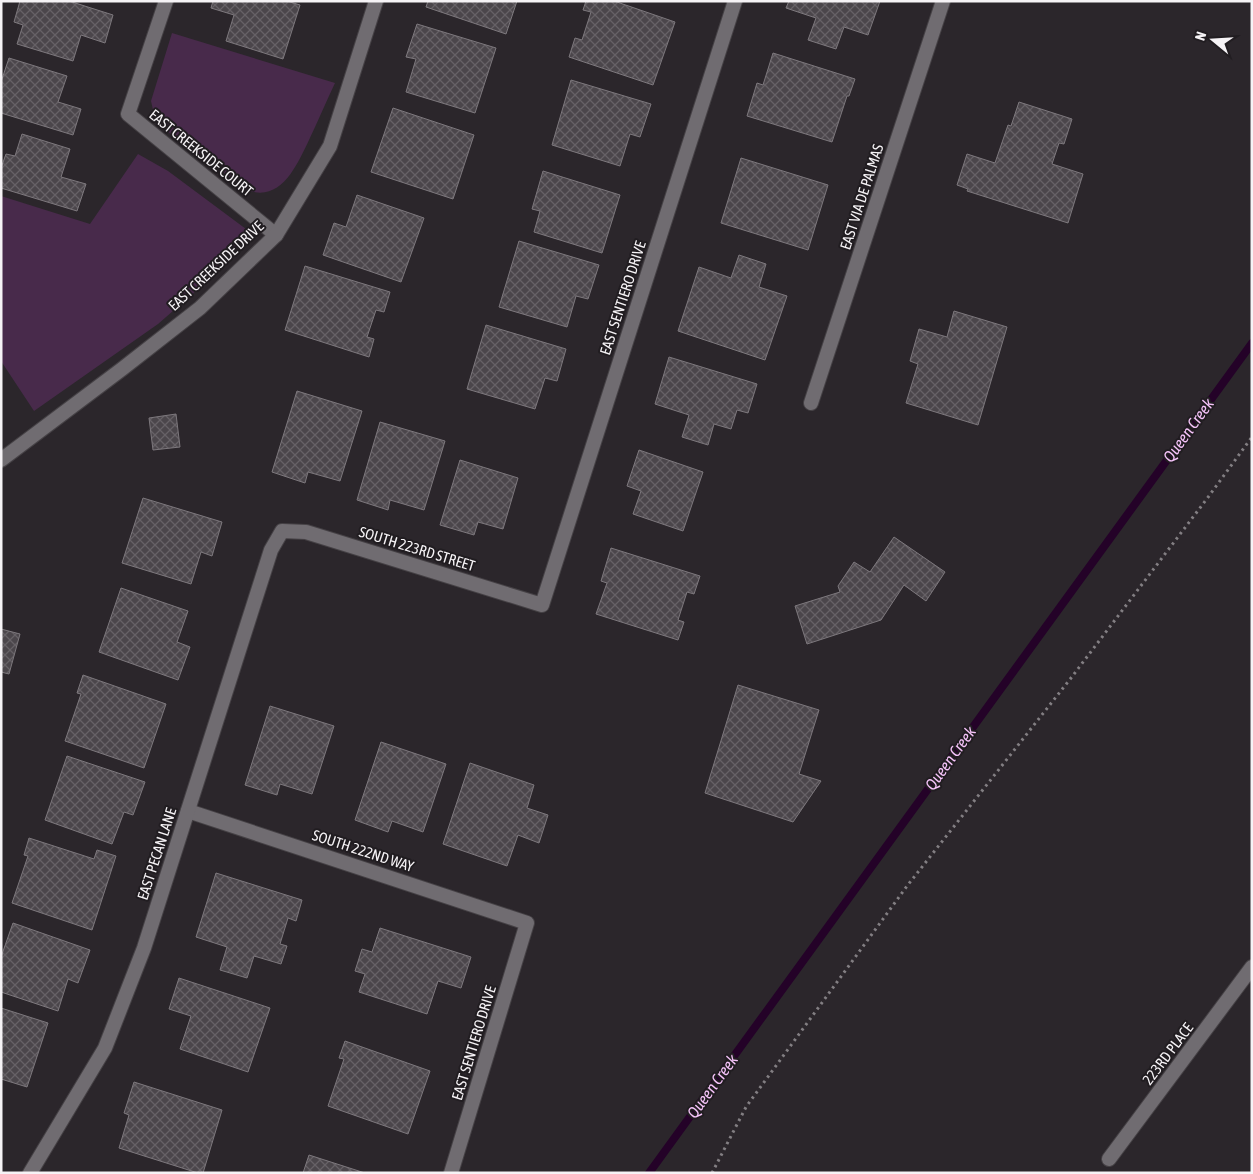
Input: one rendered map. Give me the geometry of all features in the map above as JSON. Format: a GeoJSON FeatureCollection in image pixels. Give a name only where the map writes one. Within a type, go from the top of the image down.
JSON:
{"type":"FeatureCollection","features":[{"type":"Feature","properties":{"kind":"street","name":"EAST CREEKSIDE COURT"},"geometry":{"type":"LineString","coordinates":[[166,1],[128,114],[276,235]]}},
{"type":"Feature","properties":{"kind":"street","name":"EAST CREEKSIDE DRIVE"},"geometry":{"type":"LineString","coordinates":[[1,460],[200,308],[276,235],[330,146],[376,1]]}},
{"type":"Feature","properties":{"kind":"street","name":"EAST SENTIERO DRIVE"},"geometry":{"type":"LineString","coordinates":[[542,604],[735,1]]}},
{"type":"Feature","properties":{"kind":"street","name":"EAST VIA DE PALMAS"},"geometry":{"type":"LineString","coordinates":[[811,403],[943,1]]}},
{"type":"Feature","properties":{"kind":"street","name":"SOUTH 223RD STREET"},"geometry":{"type":"LineString","coordinates":[[282,531],[306,532],[542,604]]}},
{"type":"Feature","properties":{"kind":"street","name":"EAST PECAN LANE"},"geometry":{"type":"LineString","coordinates":[[30,1173],[105,1048],[144,948],[271,550],[282,531]]}},
{"type":"Feature","properties":{"kind":"street","name":"SOUTH 222ND WAY"},"geometry":{"type":"LineString","coordinates":[[188,811],[527,923]]}},
{"type":"Feature","properties":{"kind":"street","name":"EAST SENTIERO DRIVE"},"geometry":{"type":"LineString","coordinates":[[451,1173],[527,923]]}},
{"type":"Feature","properties":{"kind":"street","name":"223RD PLACE"},"geometry":{"type":"LineString","coordinates":[[1109,1159],[1252,968]]}},
{"type":"Feature","properties":{"kind":"path"},"geometry":{"type":"LineString","coordinates":[[712,1173],[746,1107],[907,886],[1070,678],[1252,437]]}},
{"type":"Feature","properties":{"kind":"shaded area"},"geometry":{"type":"Polygon","coordinates":[[[172,33],[335,83],[299,160],[286,179],[278,186],[269,191],[259,193],[247,190],[160,126],[154,114],[151,101],[172,33]]]}},
{"type":"Feature","properties":{"kind":"shaded area"},"geometry":{"type":"Polygon","coordinates":[[[138,154],[168,171],[250,232],[213,276],[158,324],[34,411],[1,361],[1,196],[90,224],[138,154]]]}},
{"type":"Feature","properties":{"kind":"building"},"geometry":{"type":"Polygon","coordinates":[[[20,1],[69,1],[113,15],[105,43],[81,35],[73,61],[17,44],[23,25],[14,22],[20,1]]]}},
{"type":"Feature","properties":{"kind":"building"},"geometry":{"type":"Polygon","coordinates":[[[213,1],[287,1],[300,5],[283,59],[226,41],[234,15],[211,8],[213,1]]]}},
{"type":"Feature","properties":{"kind":"building"},"geometry":{"type":"Polygon","coordinates":[[[428,1],[517,1],[506,34],[426,7],[428,1]]]}},
{"type":"Feature","properties":{"kind":"building"},"geometry":{"type":"Polygon","coordinates":[[[586,1],[614,1],[675,22],[653,85],[569,57],[575,38],[582,40],[591,12],[583,10],[586,1]]]}},
{"type":"Feature","properties":{"kind":"building"},"geometry":{"type":"Polygon","coordinates":[[[789,1],[880,1],[868,35],[844,27],[836,49],[808,40],[816,18],[786,8],[789,1]]]}},
{"type":"Feature","properties":{"kind":"building"},"geometry":{"type":"Polygon","coordinates":[[[417,24],[496,48],[475,113],[406,92],[416,59],[406,57],[417,24]]]}},
{"type":"Feature","properties":{"kind":"building"},"geometry":{"type":"Polygon","coordinates":[[[773,53],[855,79],[849,96],[847,96],[832,142],[747,116],[757,83],[763,85],[773,53]]]}},
{"type":"Feature","properties":{"kind":"building"},"geometry":{"type":"Polygon","coordinates":[[[9,58],[67,76],[58,102],[81,109],[73,135],[1,113],[1,82],[9,58]]]}},
{"type":"Feature","properties":{"kind":"building"},"geometry":{"type":"Polygon","coordinates":[[[571,80],[651,104],[640,137],[630,134],[620,166],[552,145],[571,80]]]}},
{"type":"Feature","properties":{"kind":"building"},"geometry":{"type":"Polygon","coordinates":[[[1019,102],[1072,119],[1064,144],[1059,143],[1052,164],[1083,174],[1068,223],[967,191],[968,189],[957,185],[967,154],[995,163],[1008,125],[1011,126],[1019,102]]]}},
{"type":"Feature","properties":{"kind":"building"},"geometry":{"type":"Polygon","coordinates":[[[393,108],[474,135],[453,199],[371,172],[393,108]]]}},
{"type":"Feature","properties":{"kind":"building"},"geometry":{"type":"Polygon","coordinates":[[[22,134],[70,149],[61,177],[86,184],[77,211],[1,188],[1,168],[6,154],[15,156],[22,134]]]}},
{"type":"Feature","properties":{"kind":"building"},"geometry":{"type":"Polygon","coordinates":[[[741,158],[828,185],[808,250],[721,223],[741,158]]]}},
{"type":"Feature","properties":{"kind":"building"},"geometry":{"type":"Polygon","coordinates":[[[543,171],[620,195],[602,253],[534,232],[540,211],[532,209],[543,171]]]}},
{"type":"Feature","properties":{"kind":"building"},"geometry":{"type":"Polygon","coordinates":[[[357,195],[424,218],[401,282],[323,255],[334,223],[346,227],[357,195]]]}},
{"type":"Feature","properties":{"kind":"building"},"geometry":{"type":"Polygon","coordinates":[[[519,241],[599,265],[588,299],[576,296],[567,327],[499,307],[519,241]]]}},
{"type":"Feature","properties":{"kind":"building"},"geometry":{"type":"Polygon","coordinates":[[[739,255],[766,264],[759,287],[787,296],[765,360],[678,331],[699,267],[731,278],[739,255]]]}},
{"type":"Feature","properties":{"kind":"building"},"geometry":{"type":"Polygon","coordinates":[[[305,266],[390,292],[384,312],[376,310],[367,337],[374,339],[369,357],[285,330],[305,266]]]}},
{"type":"Feature","properties":{"kind":"building"},"geometry":{"type":"Polygon","coordinates":[[[954,311],[1007,327],[978,425],[906,403],[918,364],[910,361],[919,329],[947,337],[954,311]]]}},
{"type":"Feature","properties":{"kind":"building"},"geometry":{"type":"Polygon","coordinates":[[[486,325],[566,349],[557,381],[545,378],[535,409],[467,389],[486,325]]]}},
{"type":"Feature","properties":{"kind":"building"},"geometry":{"type":"Polygon","coordinates":[[[669,357],[757,384],[748,413],[737,410],[731,429],[714,424],[708,445],[682,437],[689,415],[655,404],[669,357]]]}},
{"type":"Feature","properties":{"kind":"building"},"geometry":{"type":"Polygon","coordinates":[[[297,391],[362,411],[340,481],[308,472],[305,483],[272,472],[297,391]]]}},
{"type":"Feature","properties":{"kind":"building"},"geometry":{"type":"Polygon","coordinates":[[[176,414],[180,447],[153,450],[149,418],[176,414]]]}},
{"type":"Feature","properties":{"kind":"building"},"geometry":{"type":"Polygon","coordinates":[[[380,422],[445,441],[424,510],[390,500],[388,510],[357,500],[380,422]]]}},
{"type":"Feature","properties":{"kind":"building"},"geometry":{"type":"Polygon","coordinates":[[[639,450],[703,472],[683,531],[633,514],[641,491],[627,486],[639,450]]]}},
{"type":"Feature","properties":{"kind":"building"},"geometry":{"type":"Polygon","coordinates":[[[460,460],[518,478],[503,529],[478,522],[474,535],[440,525],[460,460]]]}},
{"type":"Feature","properties":{"kind":"building"},"geometry":{"type":"Polygon","coordinates":[[[143,498],[222,522],[212,556],[201,552],[191,584],[122,563],[143,498]]]}},
{"type":"Feature","properties":{"kind":"building"},"geometry":{"type":"Polygon","coordinates":[[[894,537],[945,572],[926,601],[904,585],[881,620],[807,644],[795,606],[840,592],[838,586],[854,562],[870,572],[894,537]]]}},
{"type":"Feature","properties":{"kind":"building"},"geometry":{"type":"Polygon","coordinates":[[[611,548],[700,576],[694,594],[687,592],[678,620],[684,622],[678,640],[596,614],[607,583],[601,581],[611,548]]]}},
{"type":"Feature","properties":{"kind":"building"},"geometry":{"type":"Polygon","coordinates":[[[121,588],[188,611],[177,642],[190,647],[178,680],[99,652],[121,588]]]}},
{"type":"Feature","properties":{"kind":"building"},"geometry":{"type":"Polygon","coordinates":[[[1,629],[20,634],[9,674],[1,672],[1,629]]]}},
{"type":"Feature","properties":{"kind":"building"},"geometry":{"type":"Polygon","coordinates":[[[83,675],[166,704],[144,768],[65,741],[81,694],[77,693],[83,675]]]}},
{"type":"Feature","properties":{"kind":"building"},"geometry":{"type":"Polygon","coordinates":[[[738,685],[819,710],[799,774],[821,781],[793,822],[705,793],[738,685]]]}},
{"type":"Feature","properties":{"kind":"building"},"geometry":{"type":"Polygon","coordinates":[[[270,706],[334,726],[312,794],[280,784],[277,795],[245,785],[270,706]]]}},
{"type":"Feature","properties":{"kind":"building"},"geometry":{"type":"Polygon","coordinates":[[[381,742],[446,764],[423,832],[392,821],[388,832],[355,820],[381,742]]]}},
{"type":"Feature","properties":{"kind":"building"},"geometry":{"type":"Polygon","coordinates":[[[67,756],[145,782],[133,815],[124,812],[112,844],[45,820],[67,756]]]}},
{"type":"Feature","properties":{"kind":"building"},"geometry":{"type":"Polygon","coordinates":[[[470,763],[534,785],[527,808],[548,815],[539,843],[518,835],[507,866],[443,844],[470,763]]]}},
{"type":"Feature","properties":{"kind":"building"},"geometry":{"type":"Polygon","coordinates":[[[29,838],[94,859],[97,850],[116,856],[92,930],[12,903],[28,856],[24,855],[29,838]]]}},
{"type":"Feature","properties":{"kind":"building"},"geometry":{"type":"Polygon","coordinates":[[[216,873],[302,900],[296,921],[288,918],[280,944],[287,946],[281,964],[254,956],[247,978],[220,970],[227,947],[196,937],[216,873]]]}},
{"type":"Feature","properties":{"kind":"building"},"geometry":{"type":"Polygon","coordinates":[[[13,923],[90,950],[78,983],[68,979],[58,1011],[1,992],[1,957],[13,923]]]}},
{"type":"Feature","properties":{"kind":"building"},"geometry":{"type":"Polygon","coordinates":[[[380,928],[471,957],[461,988],[438,981],[427,1014],[359,992],[365,974],[355,971],[362,949],[372,952],[380,928]]]}},
{"type":"Feature","properties":{"kind":"building"},"geometry":{"type":"Polygon","coordinates":[[[179,978],[270,1008],[248,1072],[180,1049],[191,1016],[169,1009],[179,978]]]}},
{"type":"Feature","properties":{"kind":"building"},"geometry":{"type":"Polygon","coordinates":[[[1,1008],[48,1023],[27,1087],[1,1079],[1,1008]]]}},
{"type":"Feature","properties":{"kind":"building"},"geometry":{"type":"Polygon","coordinates":[[[345,1041],[430,1071],[408,1134],[328,1106],[344,1059],[339,1058],[345,1041]]]}},
{"type":"Feature","properties":{"kind":"building"},"geometry":{"type":"Polygon","coordinates":[[[134,1082],[222,1110],[203,1173],[119,1148],[129,1115],[124,1113],[134,1082]]]}},
{"type":"Feature","properties":{"kind":"building"},"geometry":{"type":"Polygon","coordinates":[[[309,1155],[365,1173],[303,1173],[309,1155]]]}},
{"type":"Feature","properties":{"kind":"waterway","name":"Queen Creek"},"geometry":{"type":"LineString","coordinates":[[649,1173],[1252,343]]}}]}
